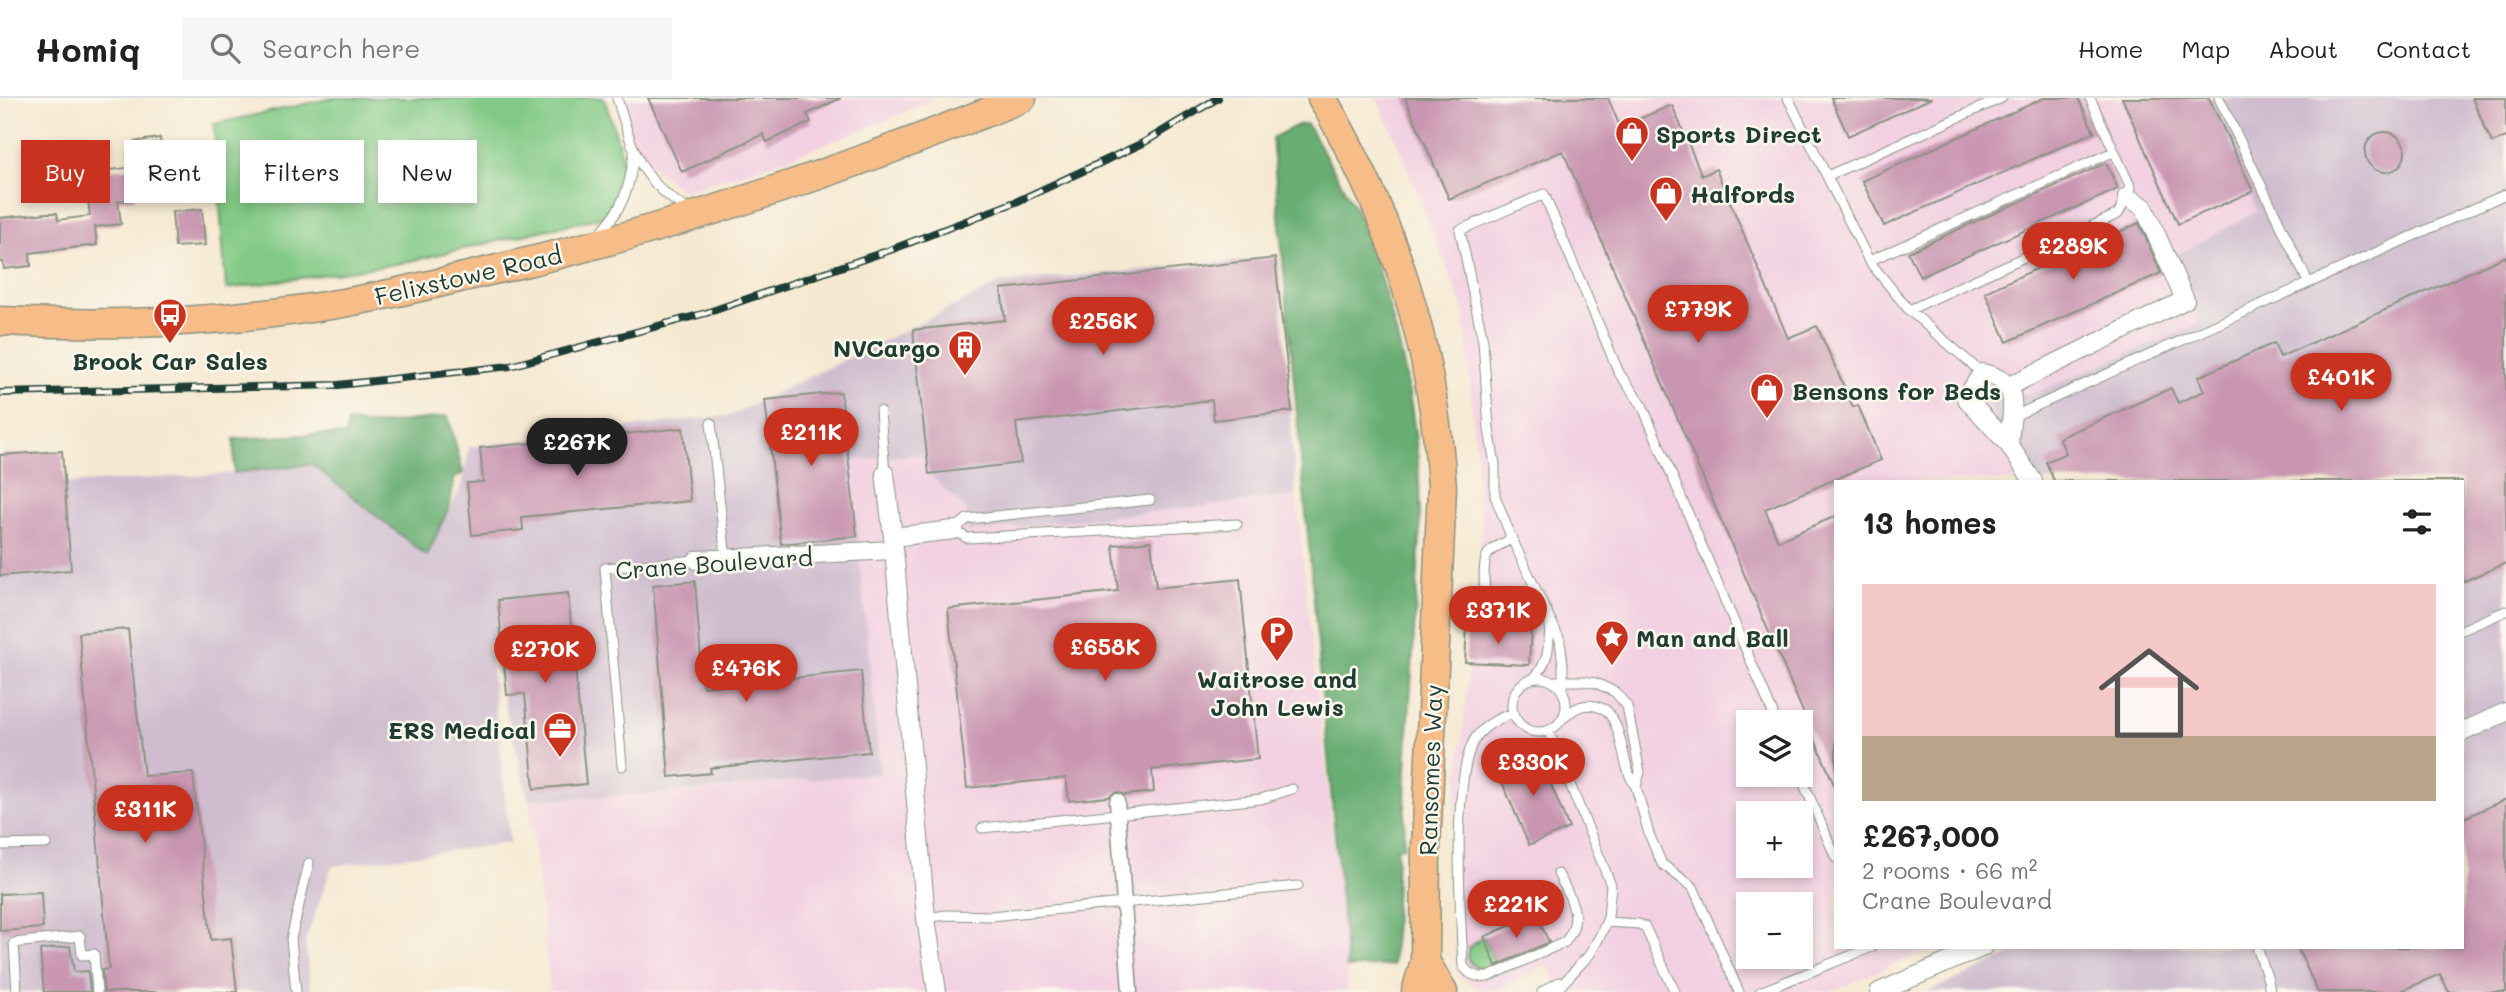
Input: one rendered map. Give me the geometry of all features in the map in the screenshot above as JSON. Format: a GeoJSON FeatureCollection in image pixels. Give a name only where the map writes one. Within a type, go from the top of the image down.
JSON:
{"type":"FeatureCollection","features":[{"type":"Feature","properties":{"kind":"main road","name":"Felixstowe Road"},"geometry":{"type":"LineString","coordinates":[[919,140],[994,98]]}},
{"type":"Feature","properties":{"kind":"main road","name":"Felixstowe Road"},"geometry":{"type":"LineString","coordinates":[[0,321],[128,323],[220,319],[404,291],[585,248],[762,197],[919,140],[1023,98]]}},
{"type":"Feature","properties":{"kind":"main road","name":"Ransomes Way"},"geometry":{"type":"LineString","coordinates":[[1322,98],[1355,157],[1398,258],[1417,318],[1437,420],[1442,487],[1426,848],[1425,961],[1416,992]]}},
{"type":"Feature","properties":{"kind":"main road"},"geometry":{"type":"LineString","coordinates":[[1425,961],[1443,992]]}},
{"type":"Feature","properties":{"kind":"street"},"geometry":{"type":"LineString","coordinates":[[2009,386],[2185,300],[2144,207],[2127,197]]}},
{"type":"Feature","properties":{"kind":"street"},"geometry":{"type":"LineString","coordinates":[[2009,444],[2013,400],[2009,386],[1998,376],[1982,373],[1966,398],[2009,444],[2032,480]]}},
{"type":"Feature","properties":{"kind":"street"},"geometry":{"type":"LineString","coordinates":[[885,474],[926,918],[937,992]]}},
{"type":"Feature","properties":{"kind":"street","name":"Crane Boulevard"},"geometry":{"type":"LineString","coordinates":[[697,560],[893,544],[954,530]]}},
{"type":"Feature","properties":{"kind":"street"},"geometry":{"type":"LineString","coordinates":[[2464,731],[2506,712]]}},
{"type":"Feature","properties":{"kind":"street"},"geometry":{"type":"LineString","coordinates":[[1118,808],[1130,992]]}},
{"type":"Feature","properties":{"kind":"street"},"geometry":{"type":"LineString","coordinates":[[1879,992],[1978,949]]}},
{"type":"Feature","properties":{"kind":"street"},"geometry":{"type":"LineString","coordinates":[[930,992],[932,963]]}},
{"type":"Feature","properties":{"kind":"lane"},"geometry":{"type":"LineString","coordinates":[[617,98],[635,153],[658,188],[673,201],[699,216]]}},
{"type":"Feature","properties":{"kind":"lane"},"geometry":{"type":"LineString","coordinates":[[1788,98],[1869,261],[1909,310],[1982,373]]}},
{"type":"Feature","properties":{"kind":"lane"},"geometry":{"type":"LineString","coordinates":[[1827,176],[2002,98]]}},
{"type":"Feature","properties":{"kind":"lane"},"geometry":{"type":"LineString","coordinates":[[1909,310],[2118,214],[2131,188],[2090,98]]}},
{"type":"Feature","properties":{"kind":"lane"},"geometry":{"type":"LineString","coordinates":[[2219,98],[2308,282]]}},
{"type":"Feature","properties":{"kind":"lane"},"geometry":{"type":"LineString","coordinates":[[1869,261],[2113,152]]}},
{"type":"Feature","properties":{"kind":"lane"},"geometry":{"type":"LineString","coordinates":[[585,248],[613,218],[626,195],[635,153]]}},
{"type":"Feature","properties":{"kind":"lane"},"geometry":{"type":"LineString","coordinates":[[1560,722],[1566,708],[1561,645],[1495,496],[1495,465],[1489,429],[1483,341],[1460,230],[1544,194],[1619,373],[1642,405],[1771,710]]}},
{"type":"Feature","properties":{"kind":"lane"},"geometry":{"type":"LineString","coordinates":[[2010,418],[2506,194]]}},
{"type":"Feature","properties":{"kind":"lane"},"geometry":{"type":"LineString","coordinates":[[880,411],[885,474]]}},
{"type":"Feature","properties":{"kind":"lane"},"geometry":{"type":"LineString","coordinates":[[711,423],[726,559]]}},
{"type":"Feature","properties":{"kind":"lane"},"geometry":{"type":"LineString","coordinates":[[1150,500],[967,519],[954,530],[967,538],[1237,524]]}},
{"type":"Feature","properties":{"kind":"lane"},"geometry":{"type":"LineString","coordinates":[[1512,539],[1492,550],[1485,559],[1489,615],[1496,620],[1522,621],[1547,611]]}},
{"type":"Feature","properties":{"kind":"lane","name":"Crane Boulevard"},"geometry":{"type":"LineString","coordinates":[[622,765],[605,568],[697,560]]}},
{"type":"Feature","properties":{"kind":"lane"},"geometry":{"type":"LineString","coordinates":[[2464,629],[2506,611]]}},
{"type":"Feature","properties":{"kind":"lane"},"geometry":{"type":"LineString","coordinates":[[1534,678],[1547,661],[1550,623]]}},
{"type":"Feature","properties":{"kind":"lane"},"geometry":{"type":"LineString","coordinates":[[1636,788],[1640,772],[1626,706],[1621,697],[1596,683],[1534,678],[1525,681],[1513,695],[1513,713],[1523,727],[1540,732],[1548,730],[1579,706],[1592,704],[1606,710],[1616,727],[1628,775],[1636,788],[1649,834],[1662,864],[1693,887],[1739,992]]}},
{"type":"Feature","properties":{"kind":"lane"},"geometry":{"type":"LineString","coordinates":[[1552,681],[1563,692]]}},
{"type":"Feature","properties":{"kind":"lane"},"geometry":{"type":"LineString","coordinates":[[1513,713],[1497,719],[1476,737],[1466,760],[1460,821],[1460,913],[1463,966],[1467,972],[1488,977],[1556,948],[1571,936],[1576,919],[1575,906],[1558,874]]}},
{"type":"Feature","properties":{"kind":"lane"},"geometry":{"type":"LineString","coordinates":[[1548,730],[1611,885],[1606,922],[1590,954],[1555,992]]}},
{"type":"Feature","properties":{"kind":"lane"},"geometry":{"type":"LineString","coordinates":[[1805,787],[1834,853]]}},
{"type":"Feature","properties":{"kind":"lane"},"geometry":{"type":"LineString","coordinates":[[982,828],[1118,808],[1261,799],[1292,789]]}},
{"type":"Feature","properties":{"kind":"lane"},"geometry":{"type":"LineString","coordinates":[[0,845],[46,844]]}},
{"type":"Feature","properties":{"kind":"lane"},"geometry":{"type":"LineString","coordinates":[[296,992],[290,939],[309,863]]}},
{"type":"Feature","properties":{"kind":"lane"},"geometry":{"type":"LineString","coordinates":[[926,918],[946,915],[990,916],[1298,886]]}},
{"type":"Feature","properties":{"kind":"lane"},"geometry":{"type":"LineString","coordinates":[[1606,922],[1639,924],[1645,927],[1675,992]]}},
{"type":"Feature","properties":{"kind":"lane"},"geometry":{"type":"LineString","coordinates":[[17,992],[14,943],[80,936],[82,955],[94,954],[97,992]]}},
{"type":"Feature","properties":{"kind":"lane"},"geometry":{"type":"LineString","coordinates":[[1760,992],[1866,949]]}},
{"type":"Feature","properties":{"kind":"lane"},"geometry":{"type":"LineString","coordinates":[[2258,949],[2269,980],[2270,992]]}},
{"type":"Feature","properties":{"kind":"lane"},"geometry":{"type":"LineString","coordinates":[[1542,992],[1566,978]]}},
{"type":"Feature","properties":{"kind":"shaded area"},"geometry":{"type":"Polygon","coordinates":[[[617,98],[935,98],[886,121],[775,163],[684,191],[634,153],[617,98]]]}},
{"type":"Feature","properties":{"kind":"shaded area"},"geometry":{"type":"Polygon","coordinates":[[[1376,98],[2205,98],[2257,211],[2173,257],[2200,324],[2034,393],[1987,398],[2024,480],[1834,480],[1834,949],[1929,949],[1831,992],[1561,992],[1547,965],[1500,989],[1482,991],[1461,977],[1457,967],[1455,936],[1455,816],[1482,528],[1464,310],[1395,137],[1376,98]]]}},
{"type":"Feature","properties":{"kind":"shaded area"},"geometry":{"type":"Polygon","coordinates":[[[2205,98],[2506,98],[2506,992],[1928,992],[2024,949],[2464,949],[2464,480],[2024,480],[1986,398],[2034,393],[2199,324],[2173,257],[2257,211],[2205,98]]]}},
{"type":"Feature","properties":{"kind":"shaded area"},"geometry":{"type":"Polygon","coordinates":[[[1279,257],[1296,496],[968,532],[966,510],[929,474],[923,454],[850,461],[880,773],[660,794],[529,800],[488,638],[510,843],[332,866],[305,942],[311,992],[0,992],[0,455],[62,451],[66,484],[234,473],[312,464],[427,555],[462,485],[469,447],[732,415],[1001,283],[1279,257]]]}},
{"type":"Feature","properties":{"kind":"shaded area"},"geometry":{"type":"Polygon","coordinates":[[[924,454],[929,474],[966,510],[1255,500],[1296,496],[1348,992],[550,992],[529,800],[669,794],[879,773],[850,461],[924,454]]]}},
{"type":"Feature","properties":{"kind":"green space"},"geometry":{"type":"Polygon","coordinates":[[[333,98],[604,98],[621,152],[621,189],[601,217],[402,263],[226,289],[220,203],[226,203],[226,140],[215,140],[214,124],[333,98]]]}},
{"type":"Feature","properties":{"kind":"green space"},"geometry":{"type":"Polygon","coordinates":[[[1307,124],[1353,205],[1370,245],[1401,352],[1416,443],[1420,535],[1404,847],[1397,848],[1393,965],[1347,968],[1272,138],[1298,125],[1307,124]]]}},
{"type":"Feature","properties":{"kind":"green space"},"geometry":{"type":"Polygon","coordinates":[[[448,416],[463,473],[454,479],[450,505],[427,556],[312,464],[234,473],[234,439],[321,434],[346,436],[347,422],[375,425],[448,416]]]}},
{"type":"Feature","properties":{"kind":"green space"},"geometry":{"type":"Polygon","coordinates":[[[1484,937],[1496,966],[1487,969],[1472,965],[1467,957],[1469,947],[1484,937]]]}},
{"type":"Feature","properties":{"kind":"building"},"geometry":{"type":"Polygon","coordinates":[[[648,98],[841,98],[807,114],[811,122],[767,142],[763,134],[682,172],[648,98]]]}},
{"type":"Feature","properties":{"kind":"building"},"geometry":{"type":"Polygon","coordinates":[[[1405,98],[1608,98],[1620,127],[1672,105],[1702,176],[1716,169],[1788,338],[1817,326],[1853,407],[1858,405],[1881,460],[1765,509],[1778,541],[1834,517],[1834,784],[1813,735],[1813,710],[1802,710],[1563,151],[1449,199],[1405,98]]]}},
{"type":"Feature","properties":{"kind":"building"},"geometry":{"type":"Polygon","coordinates":[[[1831,98],[1932,98],[1848,136],[1831,98]]]}},
{"type":"Feature","properties":{"kind":"building"},"geometry":{"type":"Polygon","coordinates":[[[2044,98],[2078,98],[2094,132],[1884,226],[1862,181],[2044,98]]]}},
{"type":"Feature","properties":{"kind":"building"},"geometry":{"type":"Polygon","coordinates":[[[2122,98],[2209,98],[2253,191],[2178,224],[2122,98]]]}},
{"type":"Feature","properties":{"kind":"building"},"geometry":{"type":"Polygon","coordinates":[[[2472,98],[2506,98],[2506,137],[2492,143],[2472,98]]]}},
{"type":"Feature","properties":{"kind":"building"},"geometry":{"type":"Polygon","coordinates":[[[2385,132],[2399,138],[2405,152],[2399,166],[2385,172],[2371,166],[2365,152],[2371,138],[2385,132]]]}},
{"type":"Feature","properties":{"kind":"building"},"geometry":{"type":"Polygon","coordinates":[[[2106,163],[2118,189],[1920,277],[1908,252],[2106,163]]]}},
{"type":"Feature","properties":{"kind":"building"},"geometry":{"type":"Polygon","coordinates":[[[124,168],[124,200],[118,201],[121,224],[95,227],[97,245],[30,253],[31,266],[4,269],[3,262],[0,262],[0,218],[47,213],[57,213],[58,220],[90,216],[88,203],[110,203],[110,170],[124,168]]]}},
{"type":"Feature","properties":{"kind":"building"},"geometry":{"type":"Polygon","coordinates":[[[202,209],[205,245],[175,247],[172,212],[202,209]]]}},
{"type":"Feature","properties":{"kind":"building"},"geometry":{"type":"Polygon","coordinates":[[[2139,223],[2161,273],[2007,342],[1985,292],[2139,223]]]}},
{"type":"Feature","properties":{"kind":"building"},"geometry":{"type":"Polygon","coordinates":[[[2506,256],[2506,563],[2464,581],[2464,480],[2054,480],[2046,462],[2066,453],[2059,438],[2171,388],[2178,403],[2204,391],[2198,377],[2274,343],[2280,357],[2506,256]]]}},
{"type":"Feature","properties":{"kind":"building"},"geometry":{"type":"Polygon","coordinates":[[[1275,258],[1292,411],[1214,420],[1212,400],[1016,423],[1021,463],[929,474],[913,330],[1005,320],[1001,289],[1275,258]]]}},
{"type":"Feature","properties":{"kind":"building"},"geometry":{"type":"Polygon","coordinates":[[[841,392],[857,536],[781,544],[765,400],[841,392]]]}},
{"type":"Feature","properties":{"kind":"building"},"geometry":{"type":"Polygon","coordinates":[[[683,428],[690,501],[522,517],[523,530],[472,535],[467,483],[483,482],[480,448],[683,428]]]}},
{"type":"Feature","properties":{"kind":"building"},"geometry":{"type":"Polygon","coordinates":[[[62,451],[71,570],[0,576],[0,455],[62,451]]]}},
{"type":"Feature","properties":{"kind":"building"},"geometry":{"type":"Polygon","coordinates":[[[1151,541],[1156,588],[1240,579],[1258,759],[1152,770],[1154,792],[1125,795],[1116,792],[1108,797],[1069,801],[1066,778],[967,788],[948,609],[1118,591],[1113,545],[1151,541]]]}},
{"type":"Feature","properties":{"kind":"building"},"geometry":{"type":"Polygon","coordinates":[[[695,581],[703,687],[861,671],[869,752],[710,768],[711,773],[669,777],[653,585],[695,581]]]}},
{"type":"Feature","properties":{"kind":"building"},"geometry":{"type":"Polygon","coordinates":[[[568,593],[586,784],[534,789],[525,694],[507,695],[498,600],[568,593]]]}},
{"type":"Feature","properties":{"kind":"building"},"geometry":{"type":"Polygon","coordinates":[[[1467,626],[1531,629],[1529,665],[1465,662],[1467,626]]]}},
{"type":"Feature","properties":{"kind":"building"},"geometry":{"type":"Polygon","coordinates":[[[128,629],[144,776],[193,773],[211,940],[231,938],[237,992],[104,992],[102,970],[109,969],[79,633],[128,629]]]}},
{"type":"Feature","properties":{"kind":"building"},"geometry":{"type":"Polygon","coordinates":[[[1537,751],[1569,828],[1529,845],[1496,768],[1537,751]]]}},
{"type":"Feature","properties":{"kind":"building"},"geometry":{"type":"Polygon","coordinates":[[[2506,799],[2506,992],[2449,992],[2440,974],[2399,992],[2318,992],[2298,949],[2464,949],[2464,818],[2506,799]]]}},
{"type":"Feature","properties":{"kind":"building"},"geometry":{"type":"Polygon","coordinates":[[[41,892],[43,928],[0,931],[0,894],[41,892]]]}},
{"type":"Feature","properties":{"kind":"building"},"geometry":{"type":"Polygon","coordinates":[[[1536,914],[1549,942],[1496,966],[1484,937],[1536,914]]]}},
{"type":"Feature","properties":{"kind":"building"},"geometry":{"type":"Polygon","coordinates":[[[70,946],[74,972],[88,971],[90,992],[44,992],[40,950],[70,946]]]}},
{"type":"Feature","properties":{"kind":"railway"},"geometry":{"type":"LineString","coordinates":[[0,393],[338,385],[510,366],[706,313],[893,249],[1018,201],[1143,143],[1218,98]]}},
{"type":"Feature","properties":{"kind":"place","name":"Sports Direct"},"geometry":{"type":"Point","coordinates":[1632,163]}},
{"type":"Feature","properties":{"kind":"place","name":"Halfords"},"geometry":{"type":"Point","coordinates":[1666,223]}},
{"type":"Feature","properties":{"kind":"place","name":"Brook Car Sales"},"geometry":{"type":"Point","coordinates":[170,345]}},
{"type":"Feature","properties":{"kind":"place","name":"NVCargo"},"geometry":{"type":"Point","coordinates":[965,377]}},
{"type":"Feature","properties":{"kind":"place","name":"Bensons for Beds"},"geometry":{"type":"Point","coordinates":[1767,420]}},
{"type":"Feature","properties":{"kind":"place","name":"Waitrose and John Lewis"},"geometry":{"type":"Point","coordinates":[1277,663]}},
{"type":"Feature","properties":{"kind":"place","name":"Man and Ball"},"geometry":{"type":"Point","coordinates":[1612,667]}},
{"type":"Feature","properties":{"kind":"place","name":"ERS Medical"},"geometry":{"type":"Point","coordinates":[560,759]}}]}
